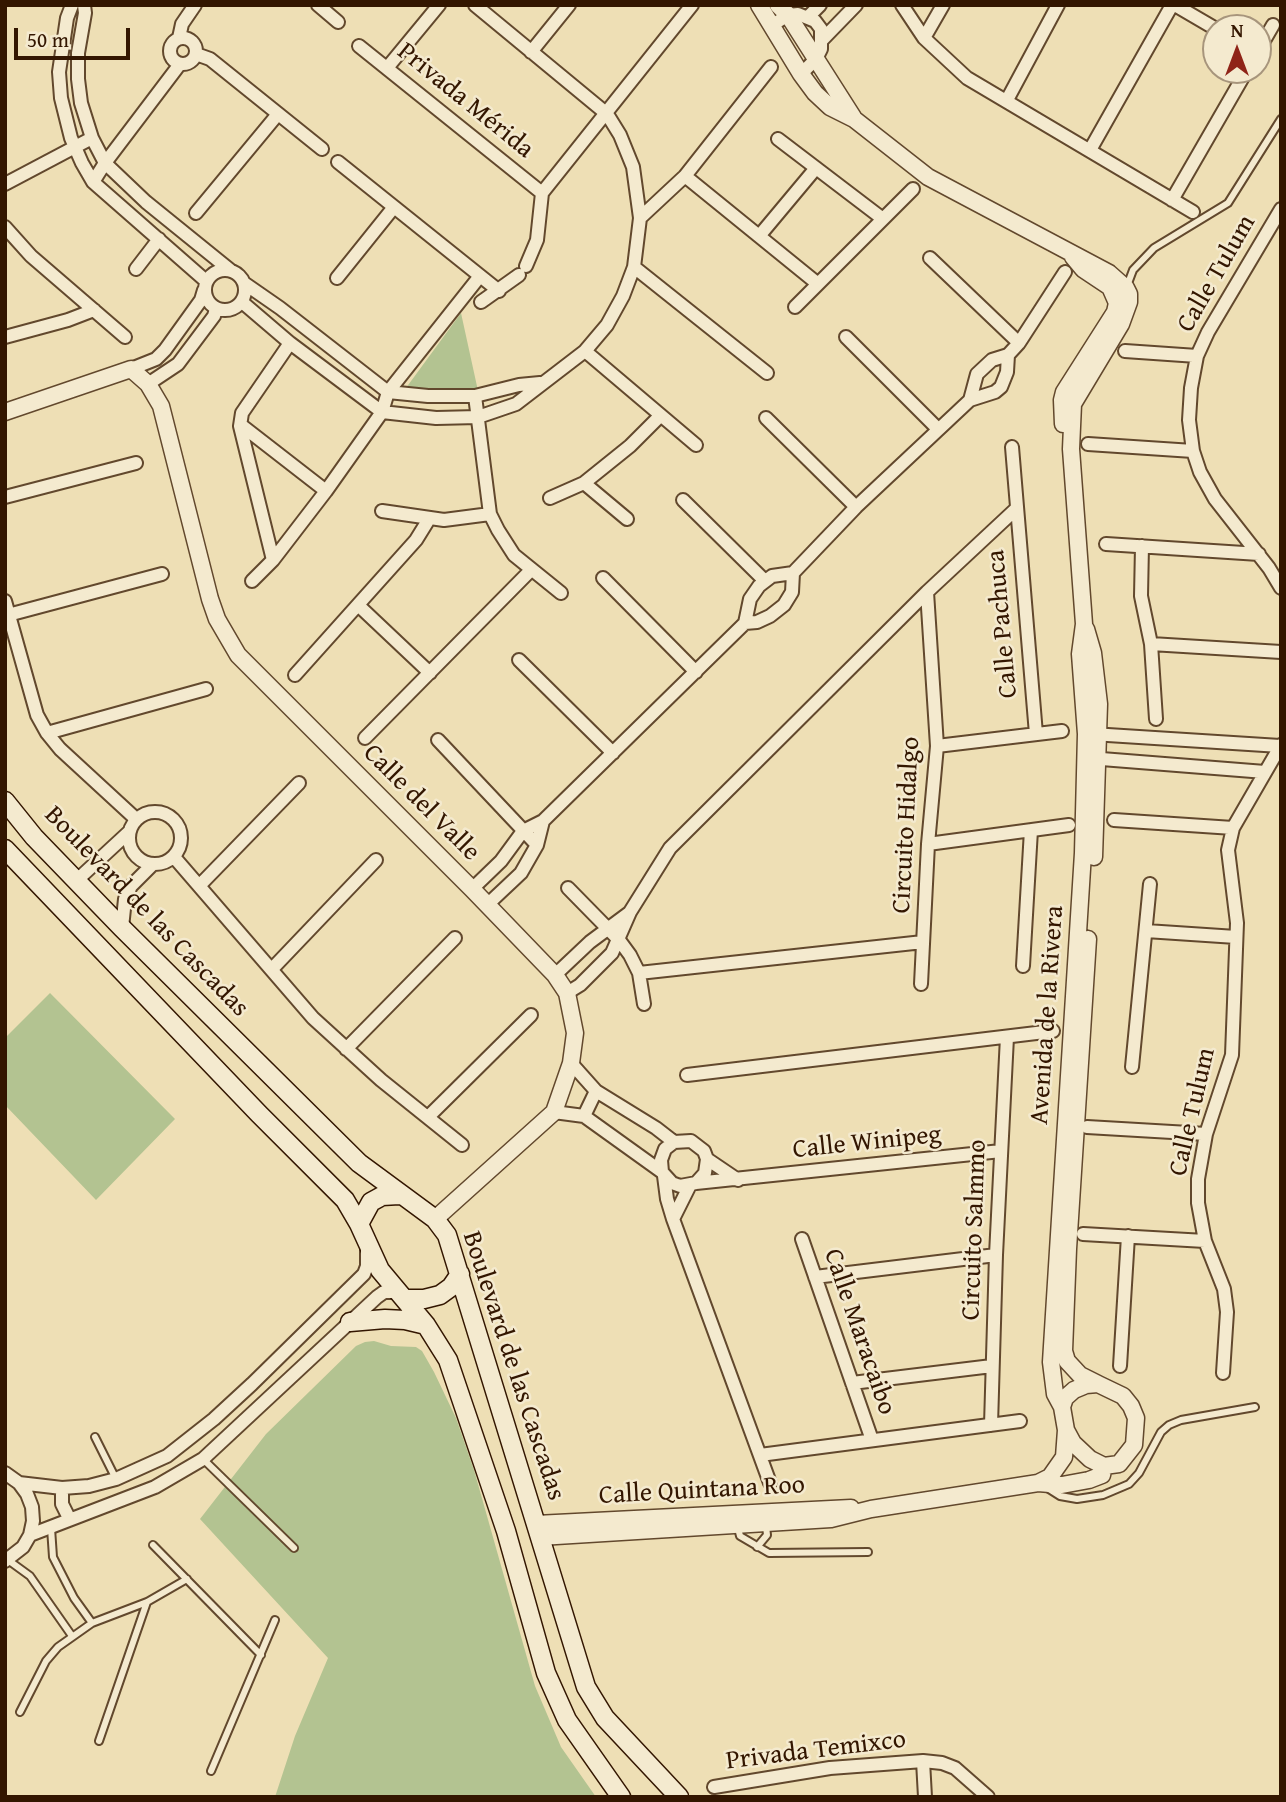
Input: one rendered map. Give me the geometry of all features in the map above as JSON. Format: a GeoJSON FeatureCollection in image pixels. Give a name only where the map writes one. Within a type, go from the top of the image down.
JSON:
{"type":"FeatureCollection","features":[{"type":"Feature","properties":{"kind":"main road","name":"Boulevard de las Cascadas"},"geometry":{"type":"LineString","coordinates":[[5,801],[34,838],[76,881],[359,1163],[435,1219],[447,1235],[586,1687],[604,1717],[679,1797]]}},
{"type":"Feature","properties":{"kind":"main road"},"geometry":{"type":"LineString","coordinates":[[5,849],[345,1200],[380,1270],[426,1325],[448,1360],[506,1531],[545,1673],[567,1720],[621,1797]]}},
{"type":"Feature","properties":{"kind":"main road"},"geometry":{"type":"LineString","coordinates":[[359,1224],[371,1202],[382,1196],[399,1195]]}},
{"type":"Feature","properties":{"kind":"main road"},"geometry":{"type":"LineString","coordinates":[[402,1295],[424,1299],[440,1295],[451,1287],[460,1274]]}},
{"type":"Feature","properties":{"kind":"main road"},"geometry":{"type":"LineString","coordinates":[[350,1322],[385,1319],[426,1325]]}},
{"type":"Feature","properties":{"kind":"street"},"geometry":{"type":"LineString","coordinates":[[72,5],[66,18],[59,72],[61,98],[75,148],[93,182],[206,284],[208,302],[216,309],[229,310],[242,302],[246,289],[244,283]]}},
{"type":"Feature","properties":{"kind":"street"},"geometry":{"type":"LineString","coordinates":[[84,5],[78,53],[78,79],[81,103],[92,138],[105,163],[146,202],[236,273],[244,283],[388,392],[428,396],[475,396],[519,385],[540,383]]}},
{"type":"Feature","properties":{"kind":"street"},"geometry":{"type":"LineString","coordinates":[[179,38],[181,24],[195,5]]}},
{"type":"Feature","properties":{"kind":"street"},"geometry":{"type":"LineString","coordinates":[[318,5],[338,22]]}},
{"type":"Feature","properties":{"kind":"street"},"geometry":{"type":"LineString","coordinates":[[387,68],[439,5]]}},
{"type":"Feature","properties":{"kind":"street"},"geometry":{"type":"LineString","coordinates":[[242,302],[290,343],[383,412],[436,418],[478,417],[516,404],[585,351],[612,315],[634,267],[640,218],[633,167],[620,135],[607,114],[475,5]]}},
{"type":"Feature","properties":{"kind":"street"},"geometry":{"type":"LineString","coordinates":[[531,52],[569,5]]}},
{"type":"Feature","properties":{"kind":"street","name":"Avenida de la Rivera"},"geometry":{"type":"LineString","coordinates":[[760,5],[801,74],[830,107],[854,119],[928,177],[1071,254],[1087,259],[1126,288],[1129,302],[1121,324],[1073,404],[1071,449],[1084,624],[1093,653],[1096,676],[1089,853],[1062,1249],[1051,1362],[1055,1394],[1062,1407]]}},
{"type":"Feature","properties":{"kind":"street"},"geometry":{"type":"LineString","coordinates":[[808,17],[820,5]]}},
{"type":"Feature","properties":{"kind":"street"},"geometry":{"type":"LineString","coordinates":[[801,74],[816,59],[823,38],[856,5]]}},
{"type":"Feature","properties":{"kind":"street"},"geometry":{"type":"LineString","coordinates":[[902,5],[924,38],[967,78],[1193,212]]}},
{"type":"Feature","properties":{"kind":"street"},"geometry":{"type":"LineString","coordinates":[[924,38],[943,5]]}},
{"type":"Feature","properties":{"kind":"street"},"geometry":{"type":"LineString","coordinates":[[1007,100],[1058,5]]}},
{"type":"Feature","properties":{"kind":"street"},"geometry":{"type":"LineString","coordinates":[[1090,150],[1174,5],[1202,21]]}},
{"type":"Feature","properties":{"kind":"street","name":"Privada Mérida"},"geometry":{"type":"LineString","coordinates":[[481,302],[499,291],[523,270],[537,240],[542,193],[607,114],[688,6]]}},
{"type":"Feature","properties":{"kind":"street"},"geometry":{"type":"LineString","coordinates":[[771,26],[783,10],[815,21],[823,38]]}},
{"type":"Feature","properties":{"kind":"street","name":"Avenida de la Rivera"},"geometry":{"type":"LineString","coordinates":[[783,10],[854,119]]}},
{"type":"Feature","properties":{"kind":"street"},"geometry":{"type":"LineString","coordinates":[[179,38],[192,41],[196,54],[187,64],[180,64],[173,60],[169,52],[171,43],[179,38]]}},
{"type":"Feature","properties":{"kind":"street","name":"Privada Mérida"},"geometry":{"type":"LineString","coordinates":[[359,46],[542,193]]}},
{"type":"Feature","properties":{"kind":"street"},"geometry":{"type":"LineString","coordinates":[[196,54],[210,59],[322,149]]}},
{"type":"Feature","properties":{"kind":"street"},"geometry":{"type":"LineString","coordinates":[[93,182],[180,64]]}},
{"type":"Feature","properties":{"kind":"street"},"geometry":{"type":"LineString","coordinates":[[640,218],[685,176],[771,67]]}},
{"type":"Feature","properties":{"kind":"street"},"geometry":{"type":"LineString","coordinates":[[1172,200],[1239,84]]}},
{"type":"Feature","properties":{"kind":"street"},"geometry":{"type":"LineString","coordinates":[[196,213],[278,114]]}},
{"type":"Feature","properties":{"kind":"street"},"geometry":{"type":"LineString","coordinates":[[5,184],[92,138]]}},
{"type":"Feature","properties":{"kind":"street"},"geometry":{"type":"LineString","coordinates":[[778,139],[883,219]]}},
{"type":"Feature","properties":{"kind":"street"},"geometry":{"type":"LineString","coordinates":[[338,162],[499,291]]}},
{"type":"Feature","properties":{"kind":"street"},"geometry":{"type":"LineString","coordinates":[[760,235],[816,168]]}},
{"type":"Feature","properties":{"kind":"street"},"geometry":{"type":"LineString","coordinates":[[685,176],[818,284]]}},
{"type":"Feature","properties":{"kind":"street"},"geometry":{"type":"LineString","coordinates":[[795,307],[913,189]]}},
{"type":"Feature","properties":{"kind":"street"},"geometry":{"type":"LineString","coordinates":[[337,278],[394,207]]}},
{"type":"Feature","properties":{"kind":"street","name":"Calle Tulum"},"geometry":{"type":"LineString","coordinates":[[1281,209],[1208,332],[1197,356],[1189,420],[1193,451],[1200,472],[1215,499],[1259,554],[1281,588]]}},
{"type":"Feature","properties":{"kind":"street"},"geometry":{"type":"LineString","coordinates":[[7,232],[125,337]]}},
{"type":"Feature","properties":{"kind":"street"},"geometry":{"type":"LineString","coordinates":[[136,269],[159,239]]}},
{"type":"Feature","properties":{"kind":"street","name":"Avenida de la Rivera"},"geometry":{"type":"LineString","coordinates":[[1071,254],[1083,269],[1110,287],[1117,303],[1115,312],[1062,400],[1063,430],[1071,449]]}},
{"type":"Feature","properties":{"kind":"street"},"geometry":{"type":"LineString","coordinates":[[930,258],[1019,343]]}},
{"type":"Feature","properties":{"kind":"street"},"geometry":{"type":"LineString","coordinates":[[634,267],[767,373]]}},
{"type":"Feature","properties":{"kind":"street"},"geometry":{"type":"LineString","coordinates":[[5,412],[156,359],[201,300],[206,284],[216,271],[230,270]]}},
{"type":"Feature","properties":{"kind":"street"},"geometry":{"type":"LineString","coordinates":[[970,400],[977,374],[992,360],[1008,355],[1019,343],[1065,272]]}},
{"type":"Feature","properties":{"kind":"street"},"geometry":{"type":"LineString","coordinates":[[252,581],[272,560],[326,491],[383,412],[388,392],[480,276]]}},
{"type":"Feature","properties":{"kind":"street"},"geometry":{"type":"LineString","coordinates":[[148,384],[178,363],[214,316],[216,309]]}},
{"type":"Feature","properties":{"kind":"street"},"geometry":{"type":"LineString","coordinates":[[5,338],[94,310]]}},
{"type":"Feature","properties":{"kind":"street"},"geometry":{"type":"LineString","coordinates":[[846,337],[937,428]]}},
{"type":"Feature","properties":{"kind":"street"},"geometry":{"type":"LineString","coordinates":[[272,560],[242,442],[242,412],[290,343]]}},
{"type":"Feature","properties":{"kind":"street"},"geometry":{"type":"LineString","coordinates":[[585,351],[696,445]]}},
{"type":"Feature","properties":{"kind":"street"},"geometry":{"type":"LineString","coordinates":[[1125,351],[1197,356]]}},
{"type":"Feature","properties":{"kind":"street"},"geometry":{"type":"LineString","coordinates":[[745,624],[770,616],[784,605],[792,592],[793,573],[937,428],[970,400],[995,392],[1001,387],[1007,372],[1008,355]]}},
{"type":"Feature","properties":{"kind":"street","name":"Calle del Valle"},"geometry":{"type":"LineString","coordinates":[[131,369],[148,384],[161,406],[210,599],[227,639],[238,655],[472,889],[555,975],[567,993],[575,1033],[571,1063],[554,1112],[435,1219]]}},
{"type":"Feature","properties":{"kind":"street"},"geometry":{"type":"LineString","coordinates":[[475,396],[490,514],[514,555],[561,593]]}},
{"type":"Feature","properties":{"kind":"street"},"geometry":{"type":"LineString","coordinates":[[550,498],[584,483],[660,416]]}},
{"type":"Feature","properties":{"kind":"street"},"geometry":{"type":"LineString","coordinates":[[766,418],[856,507]]}},
{"type":"Feature","properties":{"kind":"street"},"geometry":{"type":"LineString","coordinates":[[241,425],[326,491]]}},
{"type":"Feature","properties":{"kind":"street"},"geometry":{"type":"LineString","coordinates":[[1088,444],[1193,451]]}},
{"type":"Feature","properties":{"kind":"street","name":"Calle Pachuca"},"geometry":{"type":"LineString","coordinates":[[1013,447],[1036,734]]}},
{"type":"Feature","properties":{"kind":"street"},"geometry":{"type":"LineString","coordinates":[[5,497],[136,463]]}},
{"type":"Feature","properties":{"kind":"street"},"geometry":{"type":"LineString","coordinates":[[584,483],[627,519]]}},
{"type":"Feature","properties":{"kind":"street"},"geometry":{"type":"LineString","coordinates":[[683,500],[765,581]]}},
{"type":"Feature","properties":{"kind":"street"},"geometry":{"type":"LineString","coordinates":[[567,993],[580,985],[612,953],[629,912],[670,848],[927,592],[1016,509]]}},
{"type":"Feature","properties":{"kind":"street"},"geometry":{"type":"LineString","coordinates":[[382,511],[429,519],[490,514]]}},
{"type":"Feature","properties":{"kind":"street"},"geometry":{"type":"LineString","coordinates":[[295,675],[416,540],[429,519]]}},
{"type":"Feature","properties":{"kind":"street"},"geometry":{"type":"LineString","coordinates":[[1106,544],[1259,554]]}},
{"type":"Feature","properties":{"kind":"street"},"geometry":{"type":"LineString","coordinates":[[1142,546],[1141,596],[1151,644],[1156,719]]}},
{"type":"Feature","properties":{"kind":"street"},"geometry":{"type":"LineString","coordinates":[[365,738],[531,570]]}},
{"type":"Feature","properties":{"kind":"street"},"geometry":{"type":"LineString","coordinates":[[472,889],[501,861],[523,831],[543,821],[745,624],[750,599],[765,581],[783,573],[793,573]]}},
{"type":"Feature","properties":{"kind":"street"},"geometry":{"type":"LineString","coordinates":[[136,819],[60,749],[47,733],[37,715],[7,608],[162,574]]}},
{"type":"Feature","properties":{"kind":"street"},"geometry":{"type":"LineString","coordinates":[[603,578],[696,672]]}},
{"type":"Feature","properties":{"kind":"street","name":"Circuito Hidalgo"},"geometry":{"type":"LineString","coordinates":[[639,974],[923,942],[937,746],[927,592]]}},
{"type":"Feature","properties":{"kind":"street"},"geometry":{"type":"LineString","coordinates":[[358,605],[430,673]]}},
{"type":"Feature","properties":{"kind":"street"},"geometry":{"type":"LineString","coordinates":[[1151,644],[1281,652]]}},
{"type":"Feature","properties":{"kind":"street"},"geometry":{"type":"LineString","coordinates":[[519,660],[613,753]]}},
{"type":"Feature","properties":{"kind":"street"},"geometry":{"type":"LineString","coordinates":[[47,733],[206,689]]}},
{"type":"Feature","properties":{"kind":"street"},"geometry":{"type":"LineString","coordinates":[[937,746],[1062,731]]}},
{"type":"Feature","properties":{"kind":"street"},"geometry":{"type":"LineString","coordinates":[[1093,734],[1280,745]]}},
{"type":"Feature","properties":{"kind":"street"},"geometry":{"type":"LineString","coordinates":[[1163,762],[1165,737]]}},
{"type":"Feature","properties":{"kind":"street"},"geometry":{"type":"LineString","coordinates":[[438,740],[537,845]]}},
{"type":"Feature","properties":{"kind":"street","name":"Calle Tulum"},"geometry":{"type":"LineString","coordinates":[[1223,1373],[1227,1312],[1224,1289],[1205,1241],[1198,1202],[1198,1179],[1206,1134],[1232,1055],[1237,923],[1228,850],[1233,828],[1280,745]]}},
{"type":"Feature","properties":{"kind":"street"},"geometry":{"type":"LineString","coordinates":[[1092,758],[1265,772]]}},
{"type":"Feature","properties":{"kind":"street"},"geometry":{"type":"LineString","coordinates":[[198,886],[299,783]]}},
{"type":"Feature","properties":{"kind":"street"},"geometry":{"type":"LineString","coordinates":[[76,881],[129,832],[136,819],[149,812],[164,814],[176,822],[180,829],[181,844],[174,857],[161,864],[153,864],[134,854],[130,847],[129,832]]}},
{"type":"Feature","properties":{"kind":"street"},"geometry":{"type":"LineString","coordinates":[[1114,820],[1233,828]]}},
{"type":"Feature","properties":{"kind":"street"},"geometry":{"type":"LineString","coordinates":[[487,905],[521,873],[537,845],[543,821]]}},
{"type":"Feature","properties":{"kind":"street"},"geometry":{"type":"LineString","coordinates":[[928,844],[1069,825]]}},
{"type":"Feature","properties":{"kind":"street"},"geometry":{"type":"LineString","coordinates":[[1023,966],[1031,830]]}},
{"type":"Feature","properties":{"kind":"street"},"geometry":{"type":"LineString","coordinates":[[174,857],[313,1018],[346,1049],[462,1145]]}},
{"type":"Feature","properties":{"kind":"street"},"geometry":{"type":"LineString","coordinates":[[272,969],[376,860]]}},
{"type":"Feature","properties":{"kind":"street"},"geometry":{"type":"LineString","coordinates":[[122,928],[125,900],[131,886],[153,864]]}},
{"type":"Feature","properties":{"kind":"street"},"geometry":{"type":"LineString","coordinates":[[1132,1067],[1150,884]]}},
{"type":"Feature","properties":{"kind":"street"},"geometry":{"type":"LineString","coordinates":[[568,888],[608,928],[630,955],[639,974],[644,1004]]}},
{"type":"Feature","properties":{"kind":"street"},"geometry":{"type":"LineString","coordinates":[[555,975],[629,912]]}},
{"type":"Feature","properties":{"kind":"street"},"geometry":{"type":"LineString","coordinates":[[1146,931],[1236,937]]}},
{"type":"Feature","properties":{"kind":"street"},"geometry":{"type":"LineString","coordinates":[[346,1049],[454,938]]}},
{"type":"Feature","properties":{"kind":"street"},"geometry":{"type":"LineString","coordinates":[[922,984],[923,942]]}},
{"type":"Feature","properties":{"kind":"street"},"geometry":{"type":"LineString","coordinates":[[428,1117],[531,1015]]}},
{"type":"Feature","properties":{"kind":"street"},"geometry":{"type":"LineString","coordinates":[[687,1075],[1053,1031]]}},
{"type":"Feature","properties":{"kind":"street","name":"Circuito Salmmo"},"geometry":{"type":"LineString","coordinates":[[991,1425],[1007,1037]]}},
{"type":"Feature","properties":{"kind":"street"},"geometry":{"type":"LineString","coordinates":[[571,1063],[596,1091],[674,1142]]}},
{"type":"Feature","properties":{"kind":"street"},"geometry":{"type":"LineString","coordinates":[[584,1116],[596,1091]]}},
{"type":"Feature","properties":{"kind":"street"},"geometry":{"type":"LineString","coordinates":[[554,1112],[584,1116],[663,1174],[671,1183],[681,1186],[693,1184]]}},
{"type":"Feature","properties":{"kind":"street"},"geometry":{"type":"LineString","coordinates":[[1087,1127],[1206,1134]]}},
{"type":"Feature","properties":{"kind":"street"},"geometry":{"type":"LineString","coordinates":[[673,1219],[693,1184],[705,1173],[707,1159],[704,1151],[691,1141],[674,1142],[665,1149],[661,1160],[667,1199],[673,1219],[769,1483]]}},
{"type":"Feature","properties":{"kind":"street","name":"Calle Winipeg"},"geometry":{"type":"LineString","coordinates":[[693,1184],[1001,1152]]}},
{"type":"Feature","properties":{"kind":"street"},"geometry":{"type":"LineString","coordinates":[[707,1159],[738,1180]]}},
{"type":"Feature","properties":{"kind":"street"},"geometry":{"type":"LineString","coordinates":[[1083,1234],[1205,1241]]}},
{"type":"Feature","properties":{"kind":"street"},"geometry":{"type":"LineString","coordinates":[[1120,1366],[1128,1236]]}},
{"type":"Feature","properties":{"kind":"street","name":"Calle Maracaibo"},"geometry":{"type":"LineString","coordinates":[[802,1239],[872,1440]]}},
{"type":"Feature","properties":{"kind":"street"},"geometry":{"type":"LineString","coordinates":[[19,1483],[62,1488],[89,1486],[116,1479],[167,1455],[214,1419],[364,1274],[368,1244]]}},
{"type":"Feature","properties":{"kind":"street","name":"Avenida de la Rivera"},"geometry":{"type":"LineString","coordinates":[[1062,1249],[1064,1351],[1067,1362],[1080,1375],[1098,1384]]}},
{"type":"Feature","properties":{"kind":"street"},"geometry":{"type":"LineString","coordinates":[[815,1277],[996,1255]]}},
{"type":"Feature","properties":{"kind":"street"},"geometry":{"type":"LineString","coordinates":[[30,1535],[69,1518],[155,1488],[203,1459],[384,1292],[402,1295]]}},
{"type":"Feature","properties":{"kind":"street"},"geometry":{"type":"LineString","coordinates":[[852,1383],[992,1366]]}},
{"type":"Feature","properties":{"kind":"street"},"geometry":{"type":"LineString","coordinates":[[1038,1483],[1050,1478],[1064,1457],[1066,1430],[1062,1407],[1065,1398],[1074,1390],[1098,1384],[1123,1396],[1136,1418],[1134,1445],[1119,1464],[1104,1466],[1082,1453],[1066,1430]]}},
{"type":"Feature","properties":{"kind":"street"},"geometry":{"type":"LineString","coordinates":[[760,1455],[1020,1421]]}},
{"type":"Feature","properties":{"kind":"street","name":"Calle Quintana Roo"},"geometry":{"type":"LineString","coordinates":[[538,1530],[766,1519],[830,1508],[871,1509],[1038,1483],[1062,1485],[1102,1475],[1104,1466]]}},
{"type":"Feature","properties":{"kind":"street"},"geometry":{"type":"LineString","coordinates":[[5,1473],[19,1483],[32,1507],[33,1521],[30,1535],[23,1547],[6,1561]]}},
{"type":"Feature","properties":{"kind":"street"},"geometry":{"type":"LineString","coordinates":[[62,1488],[62,1504],[69,1518]]}},
{"type":"Feature","properties":{"kind":"street"},"geometry":{"type":"LineString","coordinates":[[923,1761],[925,1797]]}},
{"type":"Feature","properties":{"kind":"street","name":"Privada Temixco"},"geometry":{"type":"LineString","coordinates":[[715,1787],[831,1768],[923,1761],[956,1768],[988,1797]]}},
{"type":"Feature","properties":{"kind":"lane"},"geometry":{"type":"LineString","coordinates":[[1126,288],[1133,270],[1154,248],[1227,203],[1281,119]]}},
{"type":"Feature","properties":{"kind":"lane"},"geometry":{"type":"LineString","coordinates":[[1038,1483],[1060,1496],[1077,1499],[1103,1495],[1129,1484],[1139,1473],[1161,1432],[1169,1425],[1181,1420],[1255,1407]]}},
{"type":"Feature","properties":{"kind":"lane"},"geometry":{"type":"LineString","coordinates":[[95,1437],[116,1479]]}},
{"type":"Feature","properties":{"kind":"lane"},"geometry":{"type":"LineString","coordinates":[[203,1459],[294,1548]]}},
{"type":"Feature","properties":{"kind":"lane"},"geometry":{"type":"LineString","coordinates":[[757,1547],[767,1535],[766,1519]]}},
{"type":"Feature","properties":{"kind":"lane"},"geometry":{"type":"LineString","coordinates":[[737,1521],[740,1536],[769,1553],[868,1552]]}},
{"type":"Feature","properties":{"kind":"lane"},"geometry":{"type":"LineString","coordinates":[[51,1526],[53,1557],[74,1598],[92,1623]]}},
{"type":"Feature","properties":{"kind":"lane"},"geometry":{"type":"LineString","coordinates":[[153,1545],[261,1654]]}},
{"type":"Feature","properties":{"kind":"lane"},"geometry":{"type":"LineString","coordinates":[[6,1561],[30,1576],[72,1636]]}},
{"type":"Feature","properties":{"kind":"lane"},"geometry":{"type":"LineString","coordinates":[[20,1712],[51,1653],[72,1636],[92,1623],[147,1602],[187,1579]]}},
{"type":"Feature","properties":{"kind":"lane"},"geometry":{"type":"LineString","coordinates":[[99,1741],[147,1602]]}},
{"type":"Feature","properties":{"kind":"lane"},"geometry":{"type":"LineString","coordinates":[[211,1771],[275,1620]]}},
{"type":"Feature","properties":{"kind":"green space"},"geometry":{"type":"Polygon","coordinates":[[[461,313],[480,400],[403,392],[461,313]]]}},
{"type":"Feature","properties":{"kind":"green space"},"geometry":{"type":"Polygon","coordinates":[[[50,993],[175,1119],[96,1200],[5,1105],[5,1038],[50,993]]]}},
{"type":"Feature","properties":{"kind":"green space"},"geometry":{"type":"Polygon","coordinates":[[[374,1341],[391,1346],[416,1347],[422,1351],[434,1372],[456,1418],[474,1470],[535,1686],[561,1747],[596,1797],[275,1797],[295,1736],[328,1658],[200,1519],[266,1434],[356,1346],[374,1341]]]}}]}
